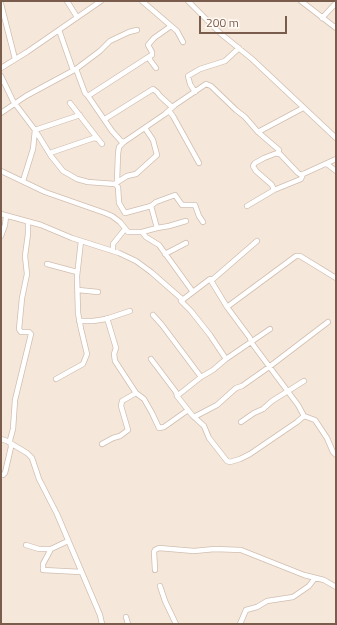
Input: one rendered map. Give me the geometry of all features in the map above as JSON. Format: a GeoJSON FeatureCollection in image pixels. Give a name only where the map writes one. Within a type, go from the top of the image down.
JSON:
{"type":"FeatureCollection","features":[{"type":"Feature","properties":{"kind":"street"},"geometry":{"type":"LineString","coordinates":[[67,1],[77,17]]}},
{"type":"Feature","properties":{"kind":"street"},"geometry":{"type":"LineString","coordinates":[[1,68],[101,1]]}},
{"type":"Feature","properties":{"kind":"street"},"geometry":{"type":"LineString","coordinates":[[142,1],[177,31],[183,42]]}},
{"type":"Feature","properties":{"kind":"street"},"geometry":{"type":"LineString","coordinates":[[188,1],[220,33],[239,48],[336,138]]}},
{"type":"Feature","properties":{"kind":"street"},"geometry":{"type":"LineString","coordinates":[[301,1],[336,28]]}},
{"type":"Feature","properties":{"kind":"street"},"geometry":{"type":"LineString","coordinates":[[322,18],[336,3]]}},
{"type":"Feature","properties":{"kind":"street"},"geometry":{"type":"LineString","coordinates":[[1,4],[15,59]]}},
{"type":"Feature","properties":{"kind":"street"},"geometry":{"type":"LineString","coordinates":[[156,68],[150,60],[152,52],[148,45],[154,38],[171,26]]}},
{"type":"Feature","properties":{"kind":"street"},"geometry":{"type":"LineString","coordinates":[[59,30],[85,93],[118,138],[124,142]]}},
{"type":"Feature","properties":{"kind":"street"},"geometry":{"type":"LineString","coordinates":[[1,113],[75,70],[100,51],[110,41],[137,30]]}},
{"type":"Feature","properties":{"kind":"street"},"geometry":{"type":"LineString","coordinates":[[195,92],[190,84],[188,76],[225,61],[239,48]]}},
{"type":"Feature","properties":{"kind":"street"},"geometry":{"type":"LineString","coordinates":[[88,96],[150,56]]}},
{"type":"Feature","properties":{"kind":"street"},"geometry":{"type":"LineString","coordinates":[[1,76],[10,97],[50,153],[63,170],[77,179],[88,182],[116,183],[127,176],[136,174],[157,155],[153,140],[145,128]]}},
{"type":"Feature","properties":{"kind":"street"},"geometry":{"type":"LineString","coordinates":[[203,222],[195,205],[182,205],[175,195],[156,202],[151,206],[125,213],[119,204],[118,187],[116,183],[119,147],[206,84],[212,86],[236,110],[245,116],[258,132],[277,148],[279,151],[278,154]]}},
{"type":"Feature","properties":{"kind":"street"},"geometry":{"type":"LineString","coordinates":[[105,119],[153,89],[170,109],[199,163]]}},
{"type":"Feature","properties":{"kind":"street"},"geometry":{"type":"LineString","coordinates":[[70,103],[102,144]]}},
{"type":"Feature","properties":{"kind":"street"},"geometry":{"type":"LineString","coordinates":[[258,132],[304,108]]}},
{"type":"Feature","properties":{"kind":"street"},"geometry":{"type":"LineString","coordinates":[[35,130],[80,115]]}},
{"type":"Feature","properties":{"kind":"street"},"geometry":{"type":"LineString","coordinates":[[23,181],[32,149],[35,130]]}},
{"type":"Feature","properties":{"kind":"street"},"geometry":{"type":"LineString","coordinates":[[50,153],[92,139],[98,139]]}},
{"type":"Feature","properties":{"kind":"street"},"geometry":{"type":"LineString","coordinates":[[274,190],[272,185],[252,166],[264,158],[277,153],[280,154],[298,173],[303,174],[336,160]]}},
{"type":"Feature","properties":{"kind":"street"},"geometry":{"type":"LineString","coordinates":[[327,164],[336,170]]}},
{"type":"Feature","properties":{"kind":"street"},"geometry":{"type":"LineString","coordinates":[[1,171],[45,192],[112,216],[120,222],[128,232],[142,232],[186,221]]}},
{"type":"Feature","properties":{"kind":"street"},"geometry":{"type":"LineString","coordinates":[[247,206],[274,190],[301,179],[303,174]]}},
{"type":"Feature","properties":{"kind":"street"},"geometry":{"type":"LineString","coordinates":[[151,206],[157,228]]}},
{"type":"Feature","properties":{"kind":"street"},"geometry":{"type":"LineString","coordinates":[[1,214],[41,225],[56,232],[127,256],[151,272],[183,300],[181,301],[192,311],[226,359]]}},
{"type":"Feature","properties":{"kind":"street"},"geometry":{"type":"LineString","coordinates":[[1,236],[5,225],[6,216]]}},
{"type":"Feature","properties":{"kind":"street"},"geometry":{"type":"LineString","coordinates":[[1,475],[4,475],[5,473],[11,447],[10,443],[14,429],[15,400],[31,334],[29,332],[21,332],[19,329],[22,298],[27,274],[25,256],[28,222]]}},
{"type":"Feature","properties":{"kind":"street"},"geometry":{"type":"LineString","coordinates":[[112,250],[113,244],[125,229]]}},
{"type":"Feature","properties":{"kind":"street"},"geometry":{"type":"LineString","coordinates":[[142,232],[146,237],[159,245],[193,292]]}},
{"type":"Feature","properties":{"kind":"street"},"geometry":{"type":"LineString","coordinates":[[56,380],[83,364],[88,354],[80,320],[78,290],[77,272],[81,241]]}},
{"type":"Feature","properties":{"kind":"street"},"geometry":{"type":"LineString","coordinates":[[181,301],[209,279],[212,280],[257,241]]}},
{"type":"Feature","properties":{"kind":"street"},"geometry":{"type":"LineString","coordinates":[[165,254],[186,243]]}},
{"type":"Feature","properties":{"kind":"street"},"geometry":{"type":"LineString","coordinates":[[227,307],[296,256],[300,256],[336,278]]}},
{"type":"Feature","properties":{"kind":"street"},"geometry":{"type":"LineString","coordinates":[[47,264],[77,272]]}},
{"type":"Feature","properties":{"kind":"street"},"geometry":{"type":"LineString","coordinates":[[212,280],[227,307],[250,338],[251,342],[298,405],[304,416],[315,420],[336,455]]}},
{"type":"Feature","properties":{"kind":"street"},"geometry":{"type":"LineString","coordinates":[[78,290],[98,292]]}},
{"type":"Feature","properties":{"kind":"street"},"geometry":{"type":"LineString","coordinates":[[80,320],[92,321],[130,311]]}},
{"type":"Feature","properties":{"kind":"street"},"geometry":{"type":"LineString","coordinates":[[153,316],[162,325],[201,377]]}},
{"type":"Feature","properties":{"kind":"street"},"geometry":{"type":"LineString","coordinates":[[107,318],[116,348],[114,354],[115,361],[136,393],[144,399],[159,428],[164,427],[188,410]]}},
{"type":"Feature","properties":{"kind":"street"},"geometry":{"type":"LineString","coordinates":[[194,417],[205,410],[213,408],[238,387],[242,386],[269,367],[328,322]]}},
{"type":"Feature","properties":{"kind":"street"},"geometry":{"type":"LineString","coordinates":[[177,396],[201,377],[270,329]]}},
{"type":"Feature","properties":{"kind":"street"},"geometry":{"type":"LineString","coordinates":[[151,359],[188,410],[204,426],[209,438],[230,462],[250,454],[298,422],[304,416]]}},
{"type":"Feature","properties":{"kind":"street"},"geometry":{"type":"LineString","coordinates":[[241,422],[263,409],[272,401],[288,392],[304,380]]}},
{"type":"Feature","properties":{"kind":"street"},"geometry":{"type":"LineString","coordinates":[[102,444],[120,436],[128,430],[121,406],[122,401],[136,393]]}},
{"type":"Feature","properties":{"kind":"street"},"geometry":{"type":"LineString","coordinates":[[1,439],[27,453],[32,458],[39,479],[57,514],[100,615],[102,624]]}},
{"type":"Feature","properties":{"kind":"street"},"geometry":{"type":"LineString","coordinates":[[26,545],[39,549],[51,549],[68,541]]}},
{"type":"Feature","properties":{"kind":"street"},"geometry":{"type":"LineString","coordinates":[[155,570],[154,552],[159,548],[194,551],[230,549],[248,552],[304,575],[324,580],[336,587]]}},
{"type":"Feature","properties":{"kind":"street"},"geometry":{"type":"LineString","coordinates":[[51,549],[43,564],[44,571],[81,572]]}},
{"type":"Feature","properties":{"kind":"street"},"geometry":{"type":"LineString","coordinates":[[240,624],[246,610],[258,607],[268,601],[293,597],[309,586],[315,578]]}},
{"type":"Feature","properties":{"kind":"street"},"geometry":{"type":"LineString","coordinates":[[160,586],[165,601],[176,624]]}},
{"type":"Feature","properties":{"kind":"street"},"geometry":{"type":"LineString","coordinates":[[126,617],[128,624]]}},
{"type":"Feature","properties":{"kind":"shaded area"},"geometry":{"type":"Polygon","coordinates":[[[1,1],[336,1],[336,624],[1,624],[1,1]]]}}]}
